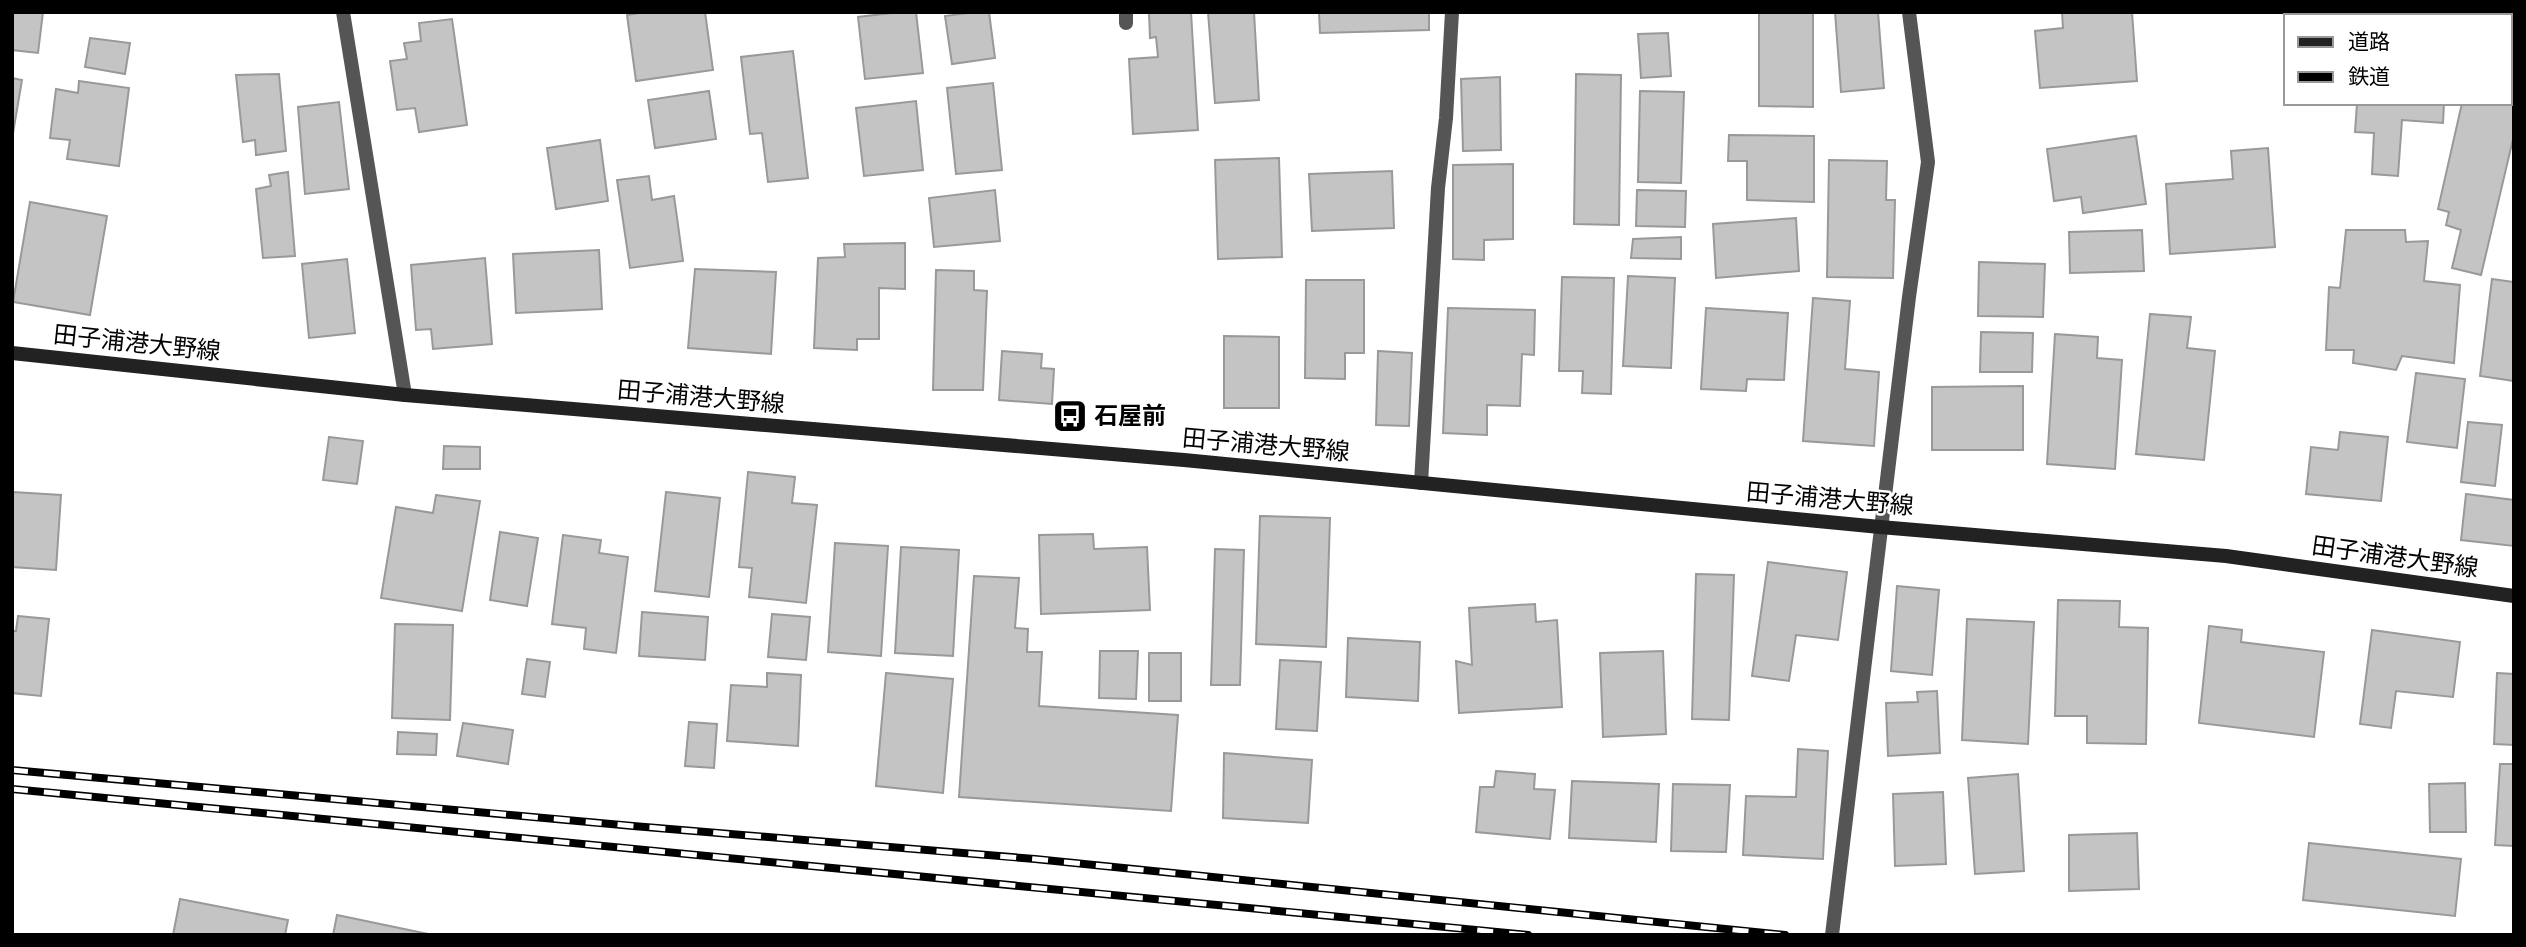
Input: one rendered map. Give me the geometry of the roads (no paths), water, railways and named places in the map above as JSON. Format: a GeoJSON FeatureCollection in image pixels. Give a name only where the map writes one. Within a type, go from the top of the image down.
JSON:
{"type":"FeatureCollection","features":[{"type":"Feature","properties":{"kind":"main road","name":"田子浦港大野線"},"geometry":{"type":"LineString","coordinates":[[12,353],[405,395],[2226,556],[2514,596]]}},
{"type":"Feature","properties":{"kind":"street"},"geometry":{"type":"LineString","coordinates":[[344,12],[405,395]]}},
{"type":"Feature","properties":{"kind":"street"},"geometry":{"type":"LineString","coordinates":[[1421,483],[1438,188],[1446,118],[1452,12]]}},
{"type":"Feature","properties":{"kind":"street"},"geometry":{"type":"LineString","coordinates":[[1832,935],[1880,527],[1928,162],[1909,12]]}},
{"type":"Feature","properties":{"kind":"railway"},"geometry":{"type":"LineString","coordinates":[[12,770],[1035,859],[1785,935]]}},
{"type":"Feature","properties":{"kind":"railway"},"geometry":{"type":"LineString","coordinates":[[12,789],[1528,935]]}},
{"type":"Feature","properties":{"kind":"place","name":"石屋前"},"geometry":{"type":"Point","coordinates":[1070,416]}}]}
